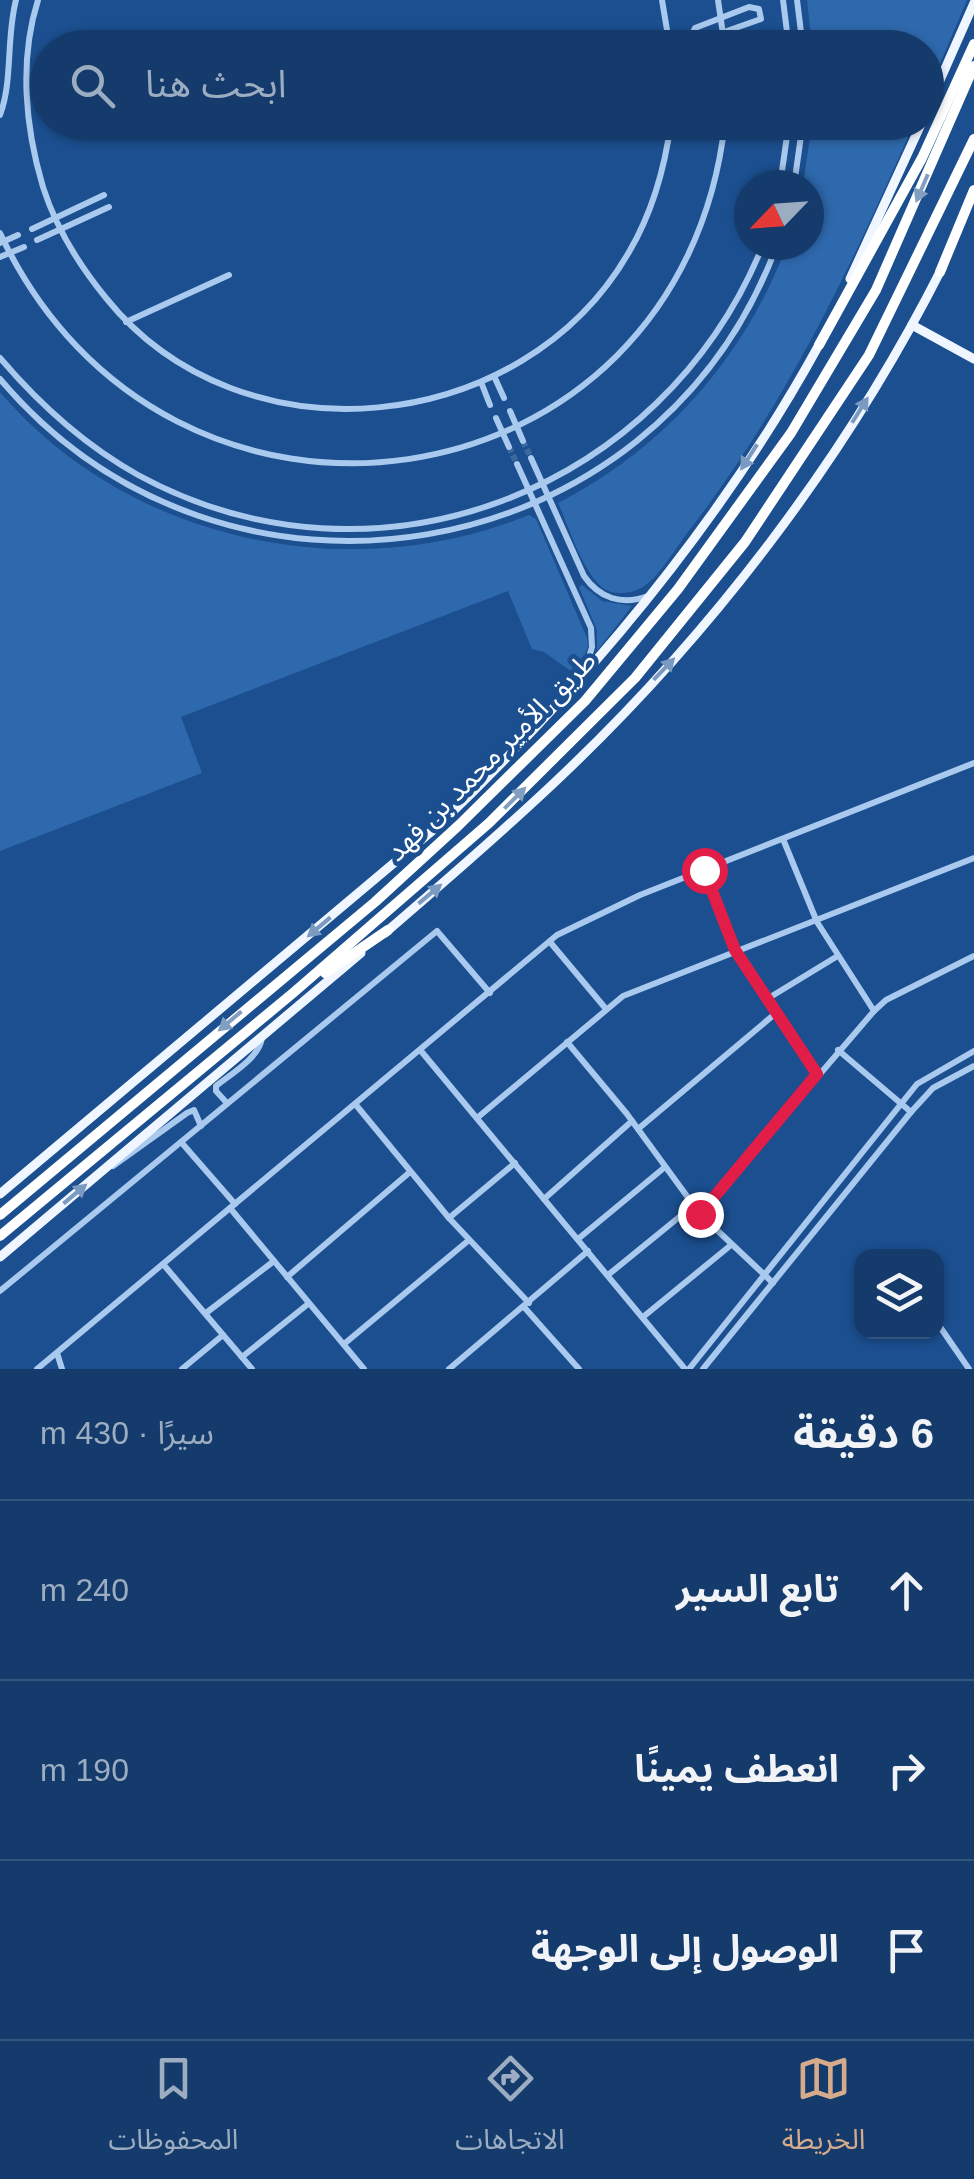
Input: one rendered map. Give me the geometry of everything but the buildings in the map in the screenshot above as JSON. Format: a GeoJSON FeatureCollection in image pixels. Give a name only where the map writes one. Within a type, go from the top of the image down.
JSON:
{"type":"FeatureCollection","features":[{"type":"Feature","properties":{"kind":"highway"},"geometry":{"type":"LineString","coordinates":[[944,110],[974,44]]}},
{"type":"Feature","properties":{"kind":"highway","name":"طريق الأمير محمد بن فهد"},"geometry":{"type":"LineString","coordinates":[[944,135],[974,66]]}},
{"type":"Feature","properties":{"kind":"highway","name":"طريق الأمير محمد بن فهد"},"geometry":{"type":"LineString","coordinates":[[0,1236],[489,824],[635,678],[745,542],[868,355],[974,139]]}},
{"type":"Feature","properties":{"kind":"highway"},"geometry":{"type":"LineString","coordinates":[[819,345],[930,140]]}},
{"type":"Feature","properties":{"kind":"highway","name":"طريق الأمير محمد بن فهد"},"geometry":{"type":"LineString","coordinates":[[0,1215],[375,902],[585,701],[678,589],[790,433],[876,290],[942,140]]}},
{"type":"Feature","properties":{"kind":"highway"},"geometry":{"type":"LineString","coordinates":[[940,272],[974,190]]}},
{"type":"Feature","properties":{"kind":"highway"},"geometry":{"type":"LineString","coordinates":[[306,981],[321,976],[388,930]]}},
{"type":"Feature","properties":{"kind":"main road"},"geometry":{"type":"LineString","coordinates":[[944,71],[974,2]]}},
{"type":"Feature","properties":{"kind":"main road"},"geometry":{"type":"LineString","coordinates":[[0,1194],[438,826],[507,760],[580,681],[650,595],[744,466],[819,345],[914,140]]}},
{"type":"Feature","properties":{"kind":"main road"},"geometry":{"type":"LineString","coordinates":[[0,1257],[388,930],[558,779],[680,652],[744,575],[823,469],[912,325],[974,204]]}},
{"type":"Feature","properties":{"kind":"main road"},"geometry":{"type":"LineString","coordinates":[[912,325],[974,359]]}},
{"type":"Feature","properties":{"kind":"street"},"geometry":{"type":"LineString","coordinates":[[0,115],[7,90],[10,25],[16,0]]}},
{"type":"Feature","properties":{"kind":"street"},"geometry":{"type":"LineString","coordinates":[[32,30],[38,0]]}},
{"type":"Feature","properties":{"kind":"street"},"geometry":{"type":"LineString","coordinates":[[662,0],[667,30]]}},
{"type":"Feature","properties":{"kind":"street"},"geometry":{"type":"LineString","coordinates":[[718,0],[724,30]]}},
{"type":"Feature","properties":{"kind":"street"},"geometry":{"type":"LineString","coordinates":[[783,0],[787,30]]}},
{"type":"Feature","properties":{"kind":"street"},"geometry":{"type":"LineString","coordinates":[[797,0],[801,30]]}},
{"type":"Feature","properties":{"kind":"street"},"geometry":{"type":"LineString","coordinates":[[694,30],[721,16],[749,7],[759,9],[760,19],[730,30]]}},
{"type":"Feature","properties":{"kind":"street"},"geometry":{"type":"LineString","coordinates":[[30,43],[26,102],[30,131]]}},
{"type":"Feature","properties":{"kind":"street"},"geometry":{"type":"LineString","coordinates":[[31,140],[55,218],[91,280],[126,322],[156,348],[206,379],[264,400],[334,410],[392,407],[448,396],[494,376],[550,341],[587,308],[621,265],[651,204],[667,140]]}},
{"type":"Feature","properties":{"kind":"street"},"geometry":{"type":"LineString","coordinates":[[0,232],[2,242],[46,314],[89,362],[148,407],[220,442],[292,460],[375,464],[444,453],[503,432],[566,396],[600,370],[626,345],[665,296],[694,243],[710,204],[722,140]]}},
{"type":"Feature","properties":{"kind":"street"},"geometry":{"type":"LineString","coordinates":[[782,170],[786,140]]}},
{"type":"Feature","properties":{"kind":"street"},"geometry":{"type":"LineString","coordinates":[[796,170],[800,140]]}},
{"type":"Feature","properties":{"kind":"street"},"geometry":{"type":"LineString","coordinates":[[32,229],[104,196]]}},
{"type":"Feature","properties":{"kind":"street"},"geometry":{"type":"LineString","coordinates":[[37,240],[109,207]]}},
{"type":"Feature","properties":{"kind":"street"},"geometry":{"type":"LineString","coordinates":[[2,242],[18,235]]}},
{"type":"Feature","properties":{"kind":"street"},"geometry":{"type":"LineString","coordinates":[[0,258],[24,246]]}},
{"type":"Feature","properties":{"kind":"street"},"geometry":{"type":"LineString","coordinates":[[0,358],[46,408],[114,460],[157,484],[239,515],[307,526],[379,528],[460,515],[530,491],[603,449],[672,389],[730,312],[755,260]]}},
{"type":"Feature","properties":{"kind":"street"},"geometry":{"type":"LineString","coordinates":[[0,379],[58,438],[107,472],[174,507],[235,528],[306,540],[380,542],[463,528],[535,503],[611,460],[652,429],[682,398],[742,320],[770,260]]}},
{"type":"Feature","properties":{"kind":"street"},"geometry":{"type":"LineString","coordinates":[[126,322],[229,275]]}},
{"type":"Feature","properties":{"kind":"street"},"geometry":{"type":"LineString","coordinates":[[494,376],[504,398]]}},
{"type":"Feature","properties":{"kind":"street"},"geometry":{"type":"LineString","coordinates":[[480,382],[490,404]]}},
{"type":"Feature","properties":{"kind":"street"},"geometry":{"type":"LineString","coordinates":[[510,412],[523,441]]}},
{"type":"Feature","properties":{"kind":"street"},"geometry":{"type":"LineString","coordinates":[[496,418],[510,447]]}},
{"type":"Feature","properties":{"kind":"street"},"geometry":{"type":"LineString","coordinates":[[530,458],[593,589],[622,600],[650,595]]}},
{"type":"Feature","properties":{"kind":"street"},"geometry":{"type":"LineString","coordinates":[[517,464],[590,628],[592,648],[580,681]]}},
{"type":"Feature","properties":{"kind":"street"},"geometry":{"type":"LineString","coordinates":[[37,1369],[550,942],[602,912],[974,763]]}},
{"type":"Feature","properties":{"kind":"street"},"geometry":{"type":"LineString","coordinates":[[783,839],[815,918],[836,957],[874,1011]]}},
{"type":"Feature","properties":{"kind":"street"},"geometry":{"type":"LineString","coordinates":[[477,1118],[623,996],[974,858]]}},
{"type":"Feature","properties":{"kind":"street"},"geometry":{"type":"LineString","coordinates":[[704,870],[735,950],[817,1074]]}},
{"type":"Feature","properties":{"kind":"street"},"geometry":{"type":"LineString","coordinates":[[0,1292],[438,931],[490,994]]}},
{"type":"Feature","properties":{"kind":"street"},"geometry":{"type":"LineString","coordinates":[[550,942],[606,1010]]}},
{"type":"Feature","properties":{"kind":"street"},"geometry":{"type":"LineString","coordinates":[[700,1214],[874,1011],[886,1000],[974,956]]}},
{"type":"Feature","properties":{"kind":"street"},"geometry":{"type":"LineString","coordinates":[[767,999],[836,957]]}},
{"type":"Feature","properties":{"kind":"street"},"geometry":{"type":"LineString","coordinates":[[638,1129],[776,1013]]}},
{"type":"Feature","properties":{"kind":"street"},"geometry":{"type":"LineString","coordinates":[[226,1102],[216,1086],[261,1047],[262,1037]]}},
{"type":"Feature","properties":{"kind":"street"},"geometry":{"type":"LineString","coordinates":[[567,1042],[632,1121],[700,1214],[773,1283]]}},
{"type":"Feature","properties":{"kind":"street"},"geometry":{"type":"LineString","coordinates":[[838,1050],[911,1112]]}},
{"type":"Feature","properties":{"kind":"street"},"geometry":{"type":"LineString","coordinates":[[421,1051],[687,1369],[917,1084],[974,1052]]}},
{"type":"Feature","properties":{"kind":"street"},"geometry":{"type":"LineString","coordinates":[[704,1369],[911,1112],[933,1088],[974,1066]]}},
{"type":"Feature","properties":{"kind":"street"},"geometry":{"type":"LineString","coordinates":[[356,1105],[579,1369]]}},
{"type":"Feature","properties":{"kind":"street"},"geometry":{"type":"LineString","coordinates":[[103,1171],[146,1146],[187,1113],[194,1110],[200,1126]]}},
{"type":"Feature","properties":{"kind":"street"},"geometry":{"type":"LineString","coordinates":[[544,1199],[632,1121]]}},
{"type":"Feature","properties":{"kind":"street"},"geometry":{"type":"LineString","coordinates":[[181,1142],[364,1369]]}},
{"type":"Feature","properties":{"kind":"street"},"geometry":{"type":"LineString","coordinates":[[449,1218],[515,1163]]}},
{"type":"Feature","properties":{"kind":"street"},"geometry":{"type":"LineString","coordinates":[[578,1240],[666,1167]]}},
{"type":"Feature","properties":{"kind":"street"},"geometry":{"type":"LineString","coordinates":[[287,1278],[410,1172]]}},
{"type":"Feature","properties":{"kind":"street"},"geometry":{"type":"LineString","coordinates":[[608,1275],[694,1205]]}},
{"type":"Feature","properties":{"kind":"street"},"geometry":{"type":"LineString","coordinates":[[344,1344],[469,1240]]}},
{"type":"Feature","properties":{"kind":"street"},"geometry":{"type":"LineString","coordinates":[[643,1317],[730,1245]]}},
{"type":"Feature","properties":{"kind":"street"},"geometry":{"type":"LineString","coordinates":[[449,1369],[588,1251]]}},
{"type":"Feature","properties":{"kind":"street"},"geometry":{"type":"LineString","coordinates":[[206,1313],[274,1261]]}},
{"type":"Feature","properties":{"kind":"street"},"geometry":{"type":"LineString","coordinates":[[163,1264],[252,1369]]}},
{"type":"Feature","properties":{"kind":"street"},"geometry":{"type":"LineString","coordinates":[[242,1357],[308,1304]]}},
{"type":"Feature","properties":{"kind":"street"},"geometry":{"type":"LineString","coordinates":[[944,1333],[969,1369]]}},
{"type":"Feature","properties":{"kind":"street"},"geometry":{"type":"LineString","coordinates":[[182,1369],[222,1336]]}},
{"type":"Feature","properties":{"kind":"street"},"geometry":{"type":"LineString","coordinates":[[57,1353],[62,1369]]}},
{"type":"Feature","properties":{"kind":"shaded area"},"geometry":{"type":"Polygon","coordinates":[[[807,0],[967,0],[944,54],[944,30],[810,30],[807,0]]]}},
{"type":"Feature","properties":{"kind":"shaded area"},"geometry":{"type":"Polygon","coordinates":[[[810,140],[906,140],[813,337],[753,439],[654,578],[634,591],[611,592],[586,567],[558,503],[597,481],[666,427],[724,361],[780,260],[824,260],[824,170],[805,170],[810,140]]]}},
{"type":"Feature","properties":{"kind":"shaded area"},"geometry":{"type":"Polygon","coordinates":[[[0,392],[52,443],[111,484],[175,516],[244,537],[316,548],[388,548],[460,537],[529,515],[536,519],[587,638],[588,647],[579,669],[572,672],[544,652],[532,649],[508,591],[181,717],[202,773],[0,851],[0,392]]]}},
{"type":"Feature","properties":{"kind":"shaded area"},"geometry":{"type":"Polygon","coordinates":[[[582,585],[602,601],[632,606],[597,651],[597,630],[579,587],[582,585]]]}},
{"type":"Feature","properties":{"kind":"tunnel"},"geometry":{"type":"LineString","coordinates":[[523,441],[531,458]]}},
{"type":"Feature","properties":{"kind":"tunnel"},"geometry":{"type":"LineString","coordinates":[[509,447],[517,464]]}},
{"type":"Feature","properties":{"kind":"route"},"geometry":{"type":"LineString","coordinates":[[700,1214],[817,1074],[735,950],[704,870]]}}]}
